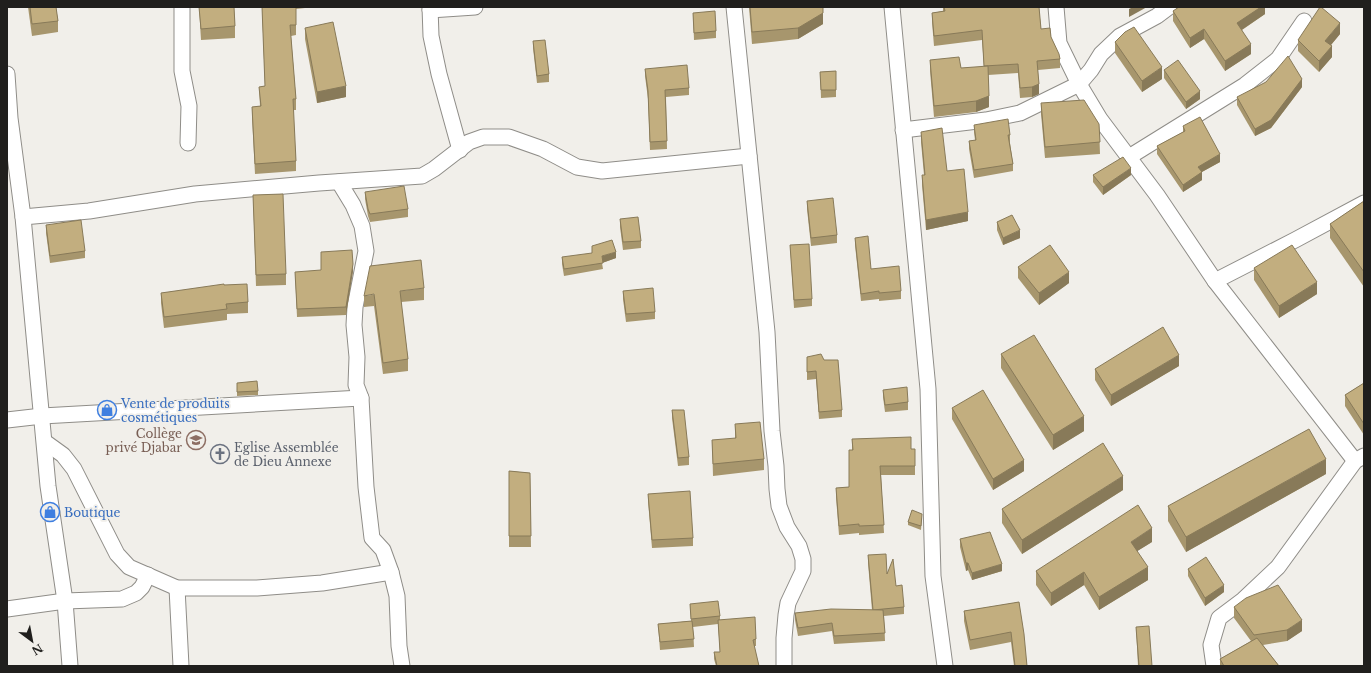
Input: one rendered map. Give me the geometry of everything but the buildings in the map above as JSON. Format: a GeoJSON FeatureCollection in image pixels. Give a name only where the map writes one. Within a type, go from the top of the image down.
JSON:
{"type":"FeatureCollection","features":[{"type":"Feature","properties":{"kind":"street"},"geometry":{"type":"LineString","coordinates":[[182,7],[182,71],[188,106],[188,143]]}},
{"type":"Feature","properties":{"kind":"street"},"geometry":{"type":"LineString","coordinates":[[460,150],[437,66],[431,36],[430,9],[475,7]]}},
{"type":"Feature","properties":{"kind":"street"},"geometry":{"type":"LineString","coordinates":[[734,7],[767,332],[772,431],[779,506],[787,527],[799,546],[803,559],[803,571],[788,604],[786,615],[784,666]]}},
{"type":"Feature","properties":{"kind":"street"},"geometry":{"type":"LineString","coordinates":[[892,7],[928,389],[933,576],[945,666]]}},
{"type":"Feature","properties":{"kind":"street"},"geometry":{"type":"LineString","coordinates":[[1056,7],[1059,43],[1079,84],[1100,119],[1157,195],[1215,281],[1360,458],[1278,567],[1243,600],[1219,618],[1211,645],[1214,666]]}},
{"type":"Feature","properties":{"kind":"street"},"geometry":{"type":"LineString","coordinates":[[904,130],[986,120],[1020,113],[1079,84],[1091,70],[1101,54],[1120,36],[1157,16],[1169,7]]}},
{"type":"Feature","properties":{"kind":"street"},"geometry":{"type":"LineString","coordinates":[[1129,157],[1245,85],[1278,59],[1304,21]]}},
{"type":"Feature","properties":{"kind":"street"},"geometry":{"type":"LineString","coordinates":[[7,74],[12,177],[23,217],[48,486],[65,601],[70,666]]}},
{"type":"Feature","properties":{"kind":"street"},"geometry":{"type":"LineString","coordinates":[[23,217],[89,211],[196,194],[422,176],[434,169],[469,142],[482,137],[509,137],[543,149],[577,167],[602,171],[749,156]]}},
{"type":"Feature","properties":{"kind":"street"},"geometry":{"type":"LineString","coordinates":[[339,182],[362,226],[366,251],[355,308],[354,326],[357,357],[356,385],[361,398],[366,487],[372,538],[383,550],[391,572],[397,596],[399,646],[402,666]]}},
{"type":"Feature","properties":{"kind":"street"},"geometry":{"type":"LineString","coordinates":[[1215,281],[1364,203]]}},
{"type":"Feature","properties":{"kind":"street"},"geometry":{"type":"LineString","coordinates":[[7,420],[42,416],[361,398]]}},
{"type":"Feature","properties":{"kind":"street"},"geometry":{"type":"LineString","coordinates":[[45,442],[63,455],[74,468],[117,554],[129,567],[137,572],[148,575],[177,588],[257,588],[322,583],[391,572]]}},
{"type":"Feature","properties":{"kind":"street"},"geometry":{"type":"LineString","coordinates":[[7,609],[65,601],[122,599],[136,593],[142,587],[148,575]]}},
{"type":"Feature","properties":{"kind":"street"},"geometry":{"type":"LineString","coordinates":[[177,588],[181,666]]}},
{"type":"Feature","properties":{"kind":"place","name":"Vente de produits cosmétiques"},"geometry":{"type":"Point","coordinates":[107,410]}},
{"type":"Feature","properties":{"kind":"place","name":"Collège privé Djabar"},"geometry":{"type":"Point","coordinates":[196,440]}},
{"type":"Feature","properties":{"kind":"place","name":"Eglise Assemblée de Dieu Annexe"},"geometry":{"type":"Point","coordinates":[220,454]}},
{"type":"Feature","properties":{"kind":"place","name":"Boutique"},"geometry":{"type":"Point","coordinates":[50,512]}}]}
